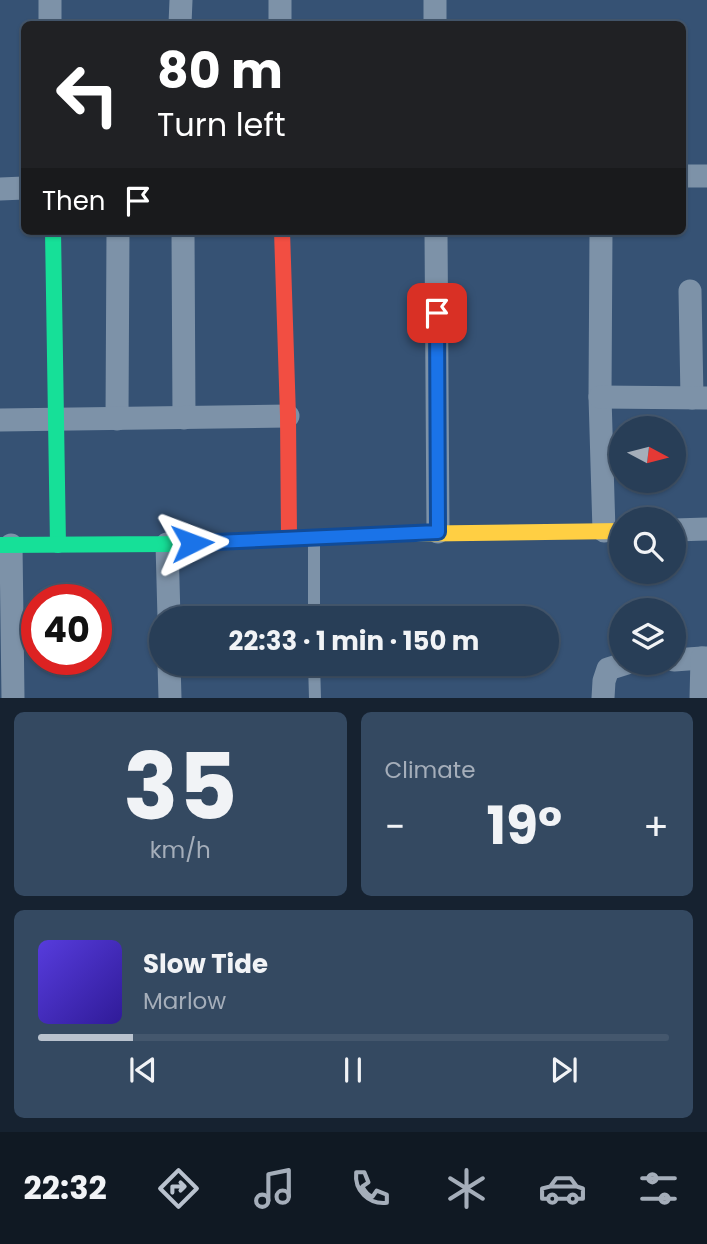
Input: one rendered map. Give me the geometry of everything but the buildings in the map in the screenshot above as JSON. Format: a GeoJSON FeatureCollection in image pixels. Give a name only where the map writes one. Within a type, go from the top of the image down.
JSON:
{"type":"FeatureCollection","features":[{"type":"Feature","properties":{"kind":"street"},"geometry":{"type":"LineString","coordinates":[[50,0],[50,21]]}},
{"type":"Feature","properties":{"kind":"street"},"geometry":{"type":"LineString","coordinates":[[180,21],[181,0]]}},
{"type":"Feature","properties":{"kind":"street"},"geometry":{"type":"LineString","coordinates":[[281,0],[281,21]]}},
{"type":"Feature","properties":{"kind":"street"},"geometry":{"type":"LineString","coordinates":[[435,0],[435,21]]}},
{"type":"Feature","properties":{"kind":"street"},"geometry":{"type":"LineString","coordinates":[[686,176],[707,176]]}},
{"type":"Feature","properties":{"kind":"street"},"geometry":{"type":"LineString","coordinates":[[0,189],[21,188]]}},
{"type":"Feature","properties":{"kind":"street"},"geometry":{"type":"LineString","coordinates":[[53,235],[58,545]]}},
{"type":"Feature","properties":{"kind":"street"},"geometry":{"type":"LineString","coordinates":[[117,419],[118,235]]}},
{"type":"Feature","properties":{"kind":"street"},"geometry":{"type":"LineString","coordinates":[[183,235],[184,418]]}},
{"type":"Feature","properties":{"kind":"street"},"geometry":{"type":"LineString","coordinates":[[282,235],[289,537]]}},
{"type":"Feature","properties":{"kind":"street"},"geometry":{"type":"LineString","coordinates":[[436,235],[438,532]]}},
{"type":"Feature","properties":{"kind":"street"},"geometry":{"type":"LineString","coordinates":[[601,235],[600,397],[611,507]]}},
{"type":"Feature","properties":{"kind":"street"},"geometry":{"type":"LineString","coordinates":[[600,397],[700,398],[690,291]]}},
{"type":"Feature","properties":{"kind":"street"},"geometry":{"type":"LineString","coordinates":[[0,420],[288,416]]}},
{"type":"Feature","properties":{"kind":"street"},"geometry":{"type":"LineString","coordinates":[[686,530],[707,529]]}},
{"type":"Feature","properties":{"kind":"street"},"geometry":{"type":"LineString","coordinates":[[13,698],[6,545],[167,544],[438,532],[609,531]]}},
{"type":"Feature","properties":{"kind":"street"},"geometry":{"type":"LineString","coordinates":[[167,544],[169,606]]}},
{"type":"Feature","properties":{"kind":"street"},"geometry":{"type":"LineString","coordinates":[[686,659],[705,658],[701,698]]}},
{"type":"Feature","properties":{"kind":"street"},"geometry":{"type":"LineString","coordinates":[[603,698],[609,669]]}},
{"type":"Feature","properties":{"kind":"street"},"geometry":{"type":"LineString","coordinates":[[169,676],[170,698]]}},
{"type":"Feature","properties":{"kind":"lane"},"geometry":{"type":"LineString","coordinates":[[314,537],[314,606]]}},
{"type":"Feature","properties":{"kind":"lane"},"geometry":{"type":"LineString","coordinates":[[314,676],[315,698]]}},
{"type":"Feature","properties":{"kind":"traffic: fast"},"geometry":{"type":"LineString","coordinates":[[53,235],[58,545]]}},
{"type":"Feature","properties":{"kind":"traffic: fast"},"geometry":{"type":"LineString","coordinates":[[0,545],[167,544],[393,534]]}},
{"type":"Feature","properties":{"kind":"traffic: slow"},"geometry":{"type":"LineString","coordinates":[[393,534],[609,531]]}},
{"type":"Feature","properties":{"kind":"traffic: jam"},"geometry":{"type":"LineString","coordinates":[[282,235],[289,537]]}},
{"type":"Feature","properties":{"kind":"route"},"geometry":{"type":"LineString","coordinates":[[192,543],[438,532],[437,313]]}}]}
